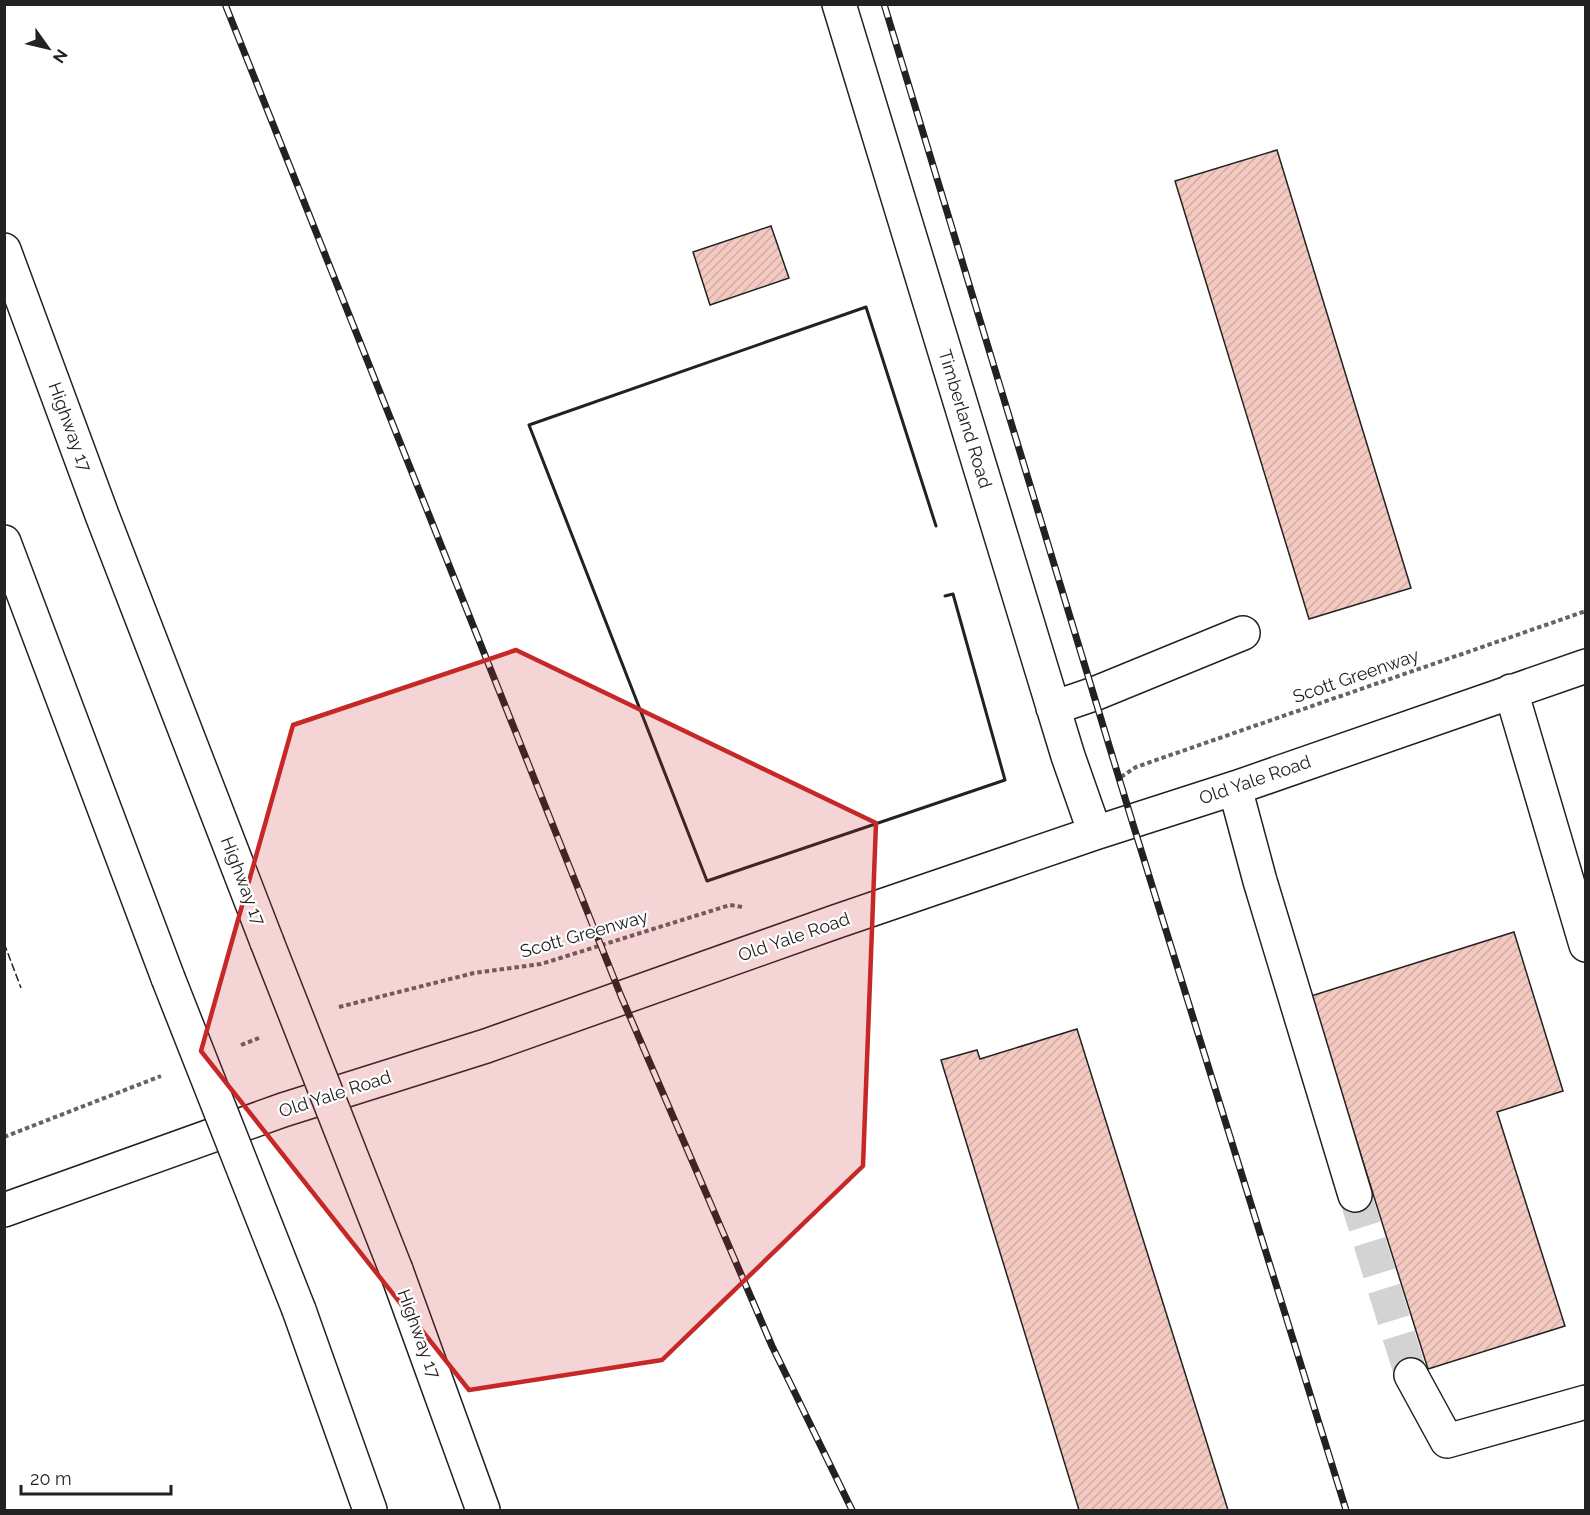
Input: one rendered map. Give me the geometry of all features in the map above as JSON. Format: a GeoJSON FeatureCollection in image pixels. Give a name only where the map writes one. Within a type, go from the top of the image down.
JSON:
{"type":"FeatureCollection","features":[{"type":"Feature","properties":{"kind":"main road","name":"Timberland Road"},"geometry":{"type":"LineString","coordinates":[[839,4],[1053,708],[1095,832]]}},
{"type":"Feature","properties":{"kind":"main road","name":"Highway 17"},"geometry":{"type":"LineString","coordinates":[[4,250],[102,515],[396,1270],[483,1510]]}},
{"type":"Feature","properties":{"kind":"main road"},"geometry":{"type":"LineString","coordinates":[[4,543],[168,978],[299,1310],[370,1510]]}},
{"type":"Feature","properties":{"kind":"main road"},"geometry":{"type":"LineString","coordinates":[[1053,708],[1094,694],[1243,633]]}},
{"type":"Feature","properties":{"kind":"main road","name":"Old Yale Road"},"geometry":{"type":"LineString","coordinates":[[4,1210],[284,1110],[486,1046],[1095,832],[1234,788],[1586,666]]}},
{"type":"Feature","properties":{"kind":"main road"},"geometry":{"type":"LineString","coordinates":[[1511,691],[1586,945]]}},
{"type":"Feature","properties":{"kind":"main road"},"geometry":{"type":"LineString","coordinates":[[1234,788],[1263,892],[1355,1195]]}},
{"type":"Feature","properties":{"kind":"main road"},"geometry":{"type":"LineString","coordinates":[[1411,1375],[1447,1441],[1586,1402]]}},
{"type":"Feature","properties":{"kind":"path","name":"Scott Greenway"},"geometry":{"type":"LineString","coordinates":[[1136,766],[1586,611]]}},
{"type":"Feature","properties":{"kind":"path","name":"Scott Greenway"},"geometry":{"type":"LineString","coordinates":[[339,1007],[474,973],[541,964],[730,905],[753,908]]}},
{"type":"Feature","properties":{"kind":"highlighted area"},"geometry":{"type":"Polygon","coordinates":[[[516,650],[876,823],[863,1166],[662,1360],[469,1390],[201,1051],[293,725],[516,650]]]}},
{"type":"Feature","properties":{"kind":"building"},"geometry":{"type":"Polygon","coordinates":[[[1277,150],[1411,588],[1309,619],[1175,181],[1277,150]]]}},
{"type":"Feature","properties":{"kind":"building"},"geometry":{"type":"Polygon","coordinates":[[[771,226],[789,278],[710,305],[693,252],[771,226]]]}},
{"type":"Feature","properties":{"kind":"building"},"geometry":{"type":"Polygon","coordinates":[[[1514,932],[1563,1091],[1497,1112],[1565,1326],[1428,1369],[1311,996],[1514,932]]]}},
{"type":"Feature","properties":{"kind":"building"},"geometry":{"type":"Polygon","coordinates":[[[1077,1029],[1228,1510],[1079,1510],[941,1060],[977,1050],[980,1059],[1077,1029]]]}},
{"type":"Feature","properties":{"kind":"tunnel"},"geometry":{"type":"LineString","coordinates":[[1355,1195],[1411,1375]]}},
{"type":"Feature","properties":{"kind":"railway"},"geometry":{"type":"LineString","coordinates":[[225,4],[621,996],[772,1346],[852,1510]]}},
{"type":"Feature","properties":{"kind":"railway"},"geometry":{"type":"LineString","coordinates":[[884,4],[1132,821],[1346,1510]]}},
{"type":"Feature","properties":{"kind":"fence"},"geometry":{"type":"LineString","coordinates":[[4,943],[21,988]]}},
{"type":"Feature","properties":{"kind":"wall"},"geometry":{"type":"LineString","coordinates":[[936,526],[866,307],[529,425],[707,881],[1005,780],[953,594],[945,596]]}}]}
